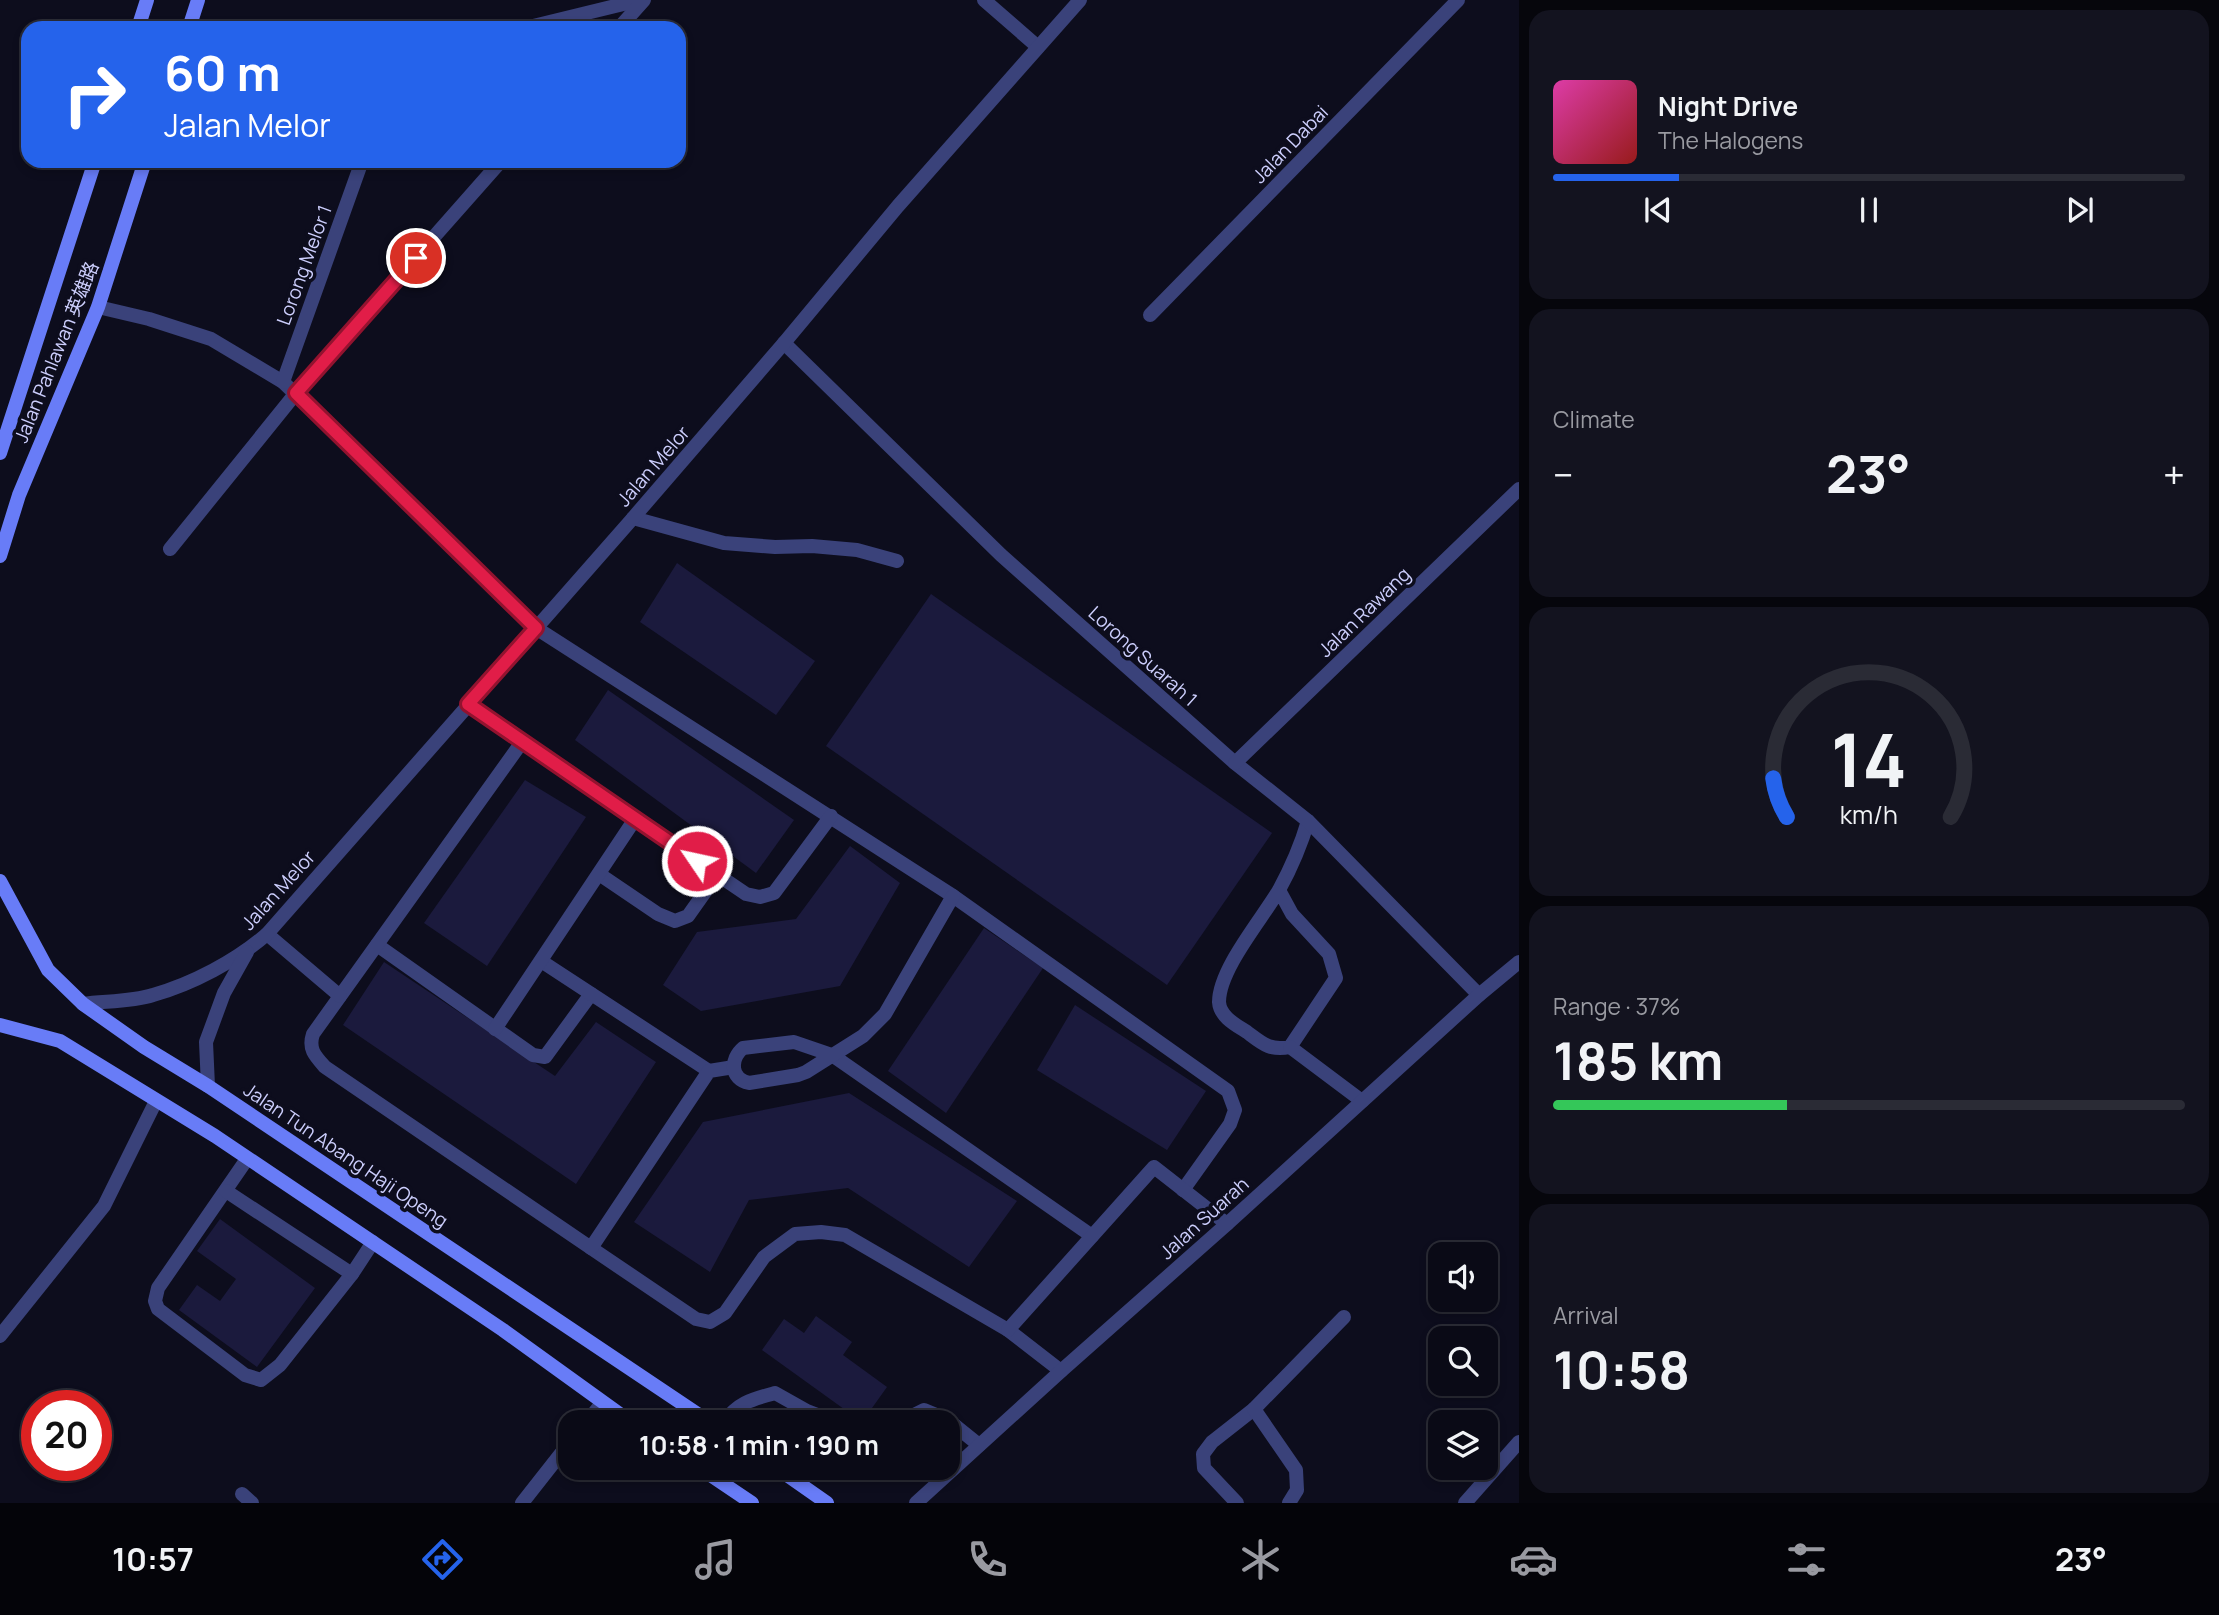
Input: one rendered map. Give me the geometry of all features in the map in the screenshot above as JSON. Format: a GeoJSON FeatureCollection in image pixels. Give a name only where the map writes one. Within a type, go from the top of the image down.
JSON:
{"type":"FeatureCollection","features":[{"type":"Feature","properties":{"kind":"main road"},"geometry":{"type":"LineString","coordinates":[[140,21],[147,0]]}},
{"type":"Feature","properties":{"kind":"main road"},"geometry":{"type":"LineString","coordinates":[[191,21],[198,0]]}},
{"type":"Feature","properties":{"kind":"main road","name":"Jalan Pahlawan 英雄路"},"geometry":{"type":"LineString","coordinates":[[0,453],[93,168]]}},
{"type":"Feature","properties":{"kind":"main road","name":"Jalan Pahlawan 英雄路"},"geometry":{"type":"LineString","coordinates":[[0,556],[19,495],[98,307],[143,168]]}},
{"type":"Feature","properties":{"kind":"main road","name":"Jalan Tun Abang Haji Openg"},"geometry":{"type":"LineString","coordinates":[[0,881],[48,970],[83,1004],[692,1410]]}},
{"type":"Feature","properties":{"kind":"main road"},"geometry":{"type":"LineString","coordinates":[[0,1025],[60,1041],[215,1136],[503,1330],[612,1410]]}},
{"type":"Feature","properties":{"kind":"main road"},"geometry":{"type":"LineString","coordinates":[[718,1480],[752,1503]]}},
{"type":"Feature","properties":{"kind":"main road"},"geometry":{"type":"LineString","coordinates":[[794,1480],[827,1503]]}},
{"type":"Feature","properties":{"kind":"street"},"geometry":{"type":"LineString","coordinates":[[554,21],[642,0]]}},
{"type":"Feature","properties":{"kind":"street"},"geometry":{"type":"LineString","coordinates":[[625,21],[642,0]]}},
{"type":"Feature","properties":{"kind":"street"},"geometry":{"type":"LineString","coordinates":[[984,0],[1038,47]]}},
{"type":"Feature","properties":{"kind":"street","name":"Jalan Melor"},"geometry":{"type":"LineString","coordinates":[[83,1004],[152,996],[204,975],[248,950],[267,934],[634,518],[898,206],[1080,0]]}},
{"type":"Feature","properties":{"kind":"street","name":"Jalan Dabai"},"geometry":{"type":"LineString","coordinates":[[1150,315],[1458,0]]}},
{"type":"Feature","properties":{"kind":"street","name":"Lorong Melor 1"},"geometry":{"type":"LineString","coordinates":[[283,382],[359,168]]}},
{"type":"Feature","properties":{"kind":"street"},"geometry":{"type":"LineString","coordinates":[[170,549],[296,393],[495,168]]}},
{"type":"Feature","properties":{"kind":"street"},"geometry":{"type":"LineString","coordinates":[[98,307],[149,319],[211,339],[283,382],[536,628],[953,896],[1228,1091],[1235,1110],[1230,1124],[1184,1190]]}},
{"type":"Feature","properties":{"kind":"street","name":"Lorong Suarah 1"},"geometry":{"type":"LineString","coordinates":[[784,343],[1001,555],[1235,764],[1308,821],[1479,995]]}},
{"type":"Feature","properties":{"kind":"street","name":"Jalan Rawang"},"geometry":{"type":"LineString","coordinates":[[1235,764],[1519,489]]}},
{"type":"Feature","properties":{"kind":"street"},"geometry":{"type":"LineString","coordinates":[[634,518],[724,543],[846,549],[897,561]]}},
{"type":"Feature","properties":{"kind":"street"},"geometry":{"type":"LineString","coordinates":[[468,704],[746,894],[760,897],[774,893],[831,816]]}},
{"type":"Feature","properties":{"kind":"street"},"geometry":{"type":"LineString","coordinates":[[522,742],[313,1034],[310,1042],[312,1054],[325,1067],[696,1319],[710,1322],[725,1313],[764,1257],[795,1234],[821,1232],[845,1235],[1008,1330],[1061,1371]]}},
{"type":"Feature","properties":{"kind":"street"},"geometry":{"type":"LineString","coordinates":[[495,1029],[635,819]]}},
{"type":"Feature","properties":{"kind":"street"},"geometry":{"type":"LineString","coordinates":[[1279,890],[1293,914],[1329,954],[1336,978],[1290,1047],[1276,1050],[1263,1044],[1225,1016],[1219,1004],[1223,979],[1279,890],[1302,842],[1308,821]]}},
{"type":"Feature","properties":{"kind":"street"},"geometry":{"type":"LineString","coordinates":[[599,874],[658,914],[675,921],[688,916],[717,875]]}},
{"type":"Feature","properties":{"kind":"street"},"geometry":{"type":"LineString","coordinates":[[953,896],[885,1014],[863,1036],[832,1055],[798,1075],[749,1083],[742,1081],[734,1071],[735,1057],[743,1048],[794,1042],[832,1055],[1092,1236]]}},
{"type":"Feature","properties":{"kind":"street"},"geometry":{"type":"LineString","coordinates":[[267,934],[340,996]]}},
{"type":"Feature","properties":{"kind":"street"},"geometry":{"type":"LineString","coordinates":[[377,945],[533,1055],[545,1057],[591,994]]}},
{"type":"Feature","properties":{"kind":"street","name":"Jalan Melor"},"geometry":{"type":"LineString","coordinates":[[208,1086],[206,1042],[224,993],[248,950]]}},
{"type":"Feature","properties":{"kind":"street"},"geometry":{"type":"LineString","coordinates":[[541,961],[709,1071],[734,1067]]}},
{"type":"Feature","properties":{"kind":"street","name":"Jalan Suarah"},"geometry":{"type":"LineString","coordinates":[[916,1503],[1479,995],[1519,962]]}},
{"type":"Feature","properties":{"kind":"street"},"geometry":{"type":"LineString","coordinates":[[1290,1047],[1362,1101]]}},
{"type":"Feature","properties":{"kind":"street"},"geometry":{"type":"LineString","coordinates":[[591,1248],[709,1071]]}},
{"type":"Feature","properties":{"kind":"street"},"geometry":{"type":"LineString","coordinates":[[0,1336],[104,1206],[156,1101]]}},
{"type":"Feature","properties":{"kind":"street"},"geometry":{"type":"LineString","coordinates":[[247,1159],[158,1288],[155,1301],[158,1309],[245,1375],[261,1380],[280,1365],[352,1274],[373,1242]]}},
{"type":"Feature","properties":{"kind":"street"},"geometry":{"type":"LineString","coordinates":[[1008,1330],[1154,1167],[1227,1224]]}},
{"type":"Feature","properties":{"kind":"street"},"geometry":{"type":"LineString","coordinates":[[226,1191],[352,1274]]}},
{"type":"Feature","properties":{"kind":"street"},"geometry":{"type":"LineString","coordinates":[[1237,1503],[1204,1468],[1203,1454],[1212,1442],[1254,1409],[1344,1317]]}},
{"type":"Feature","properties":{"kind":"street"},"geometry":{"type":"LineString","coordinates":[[732,1410],[753,1399],[775,1393],[805,1410]]}},
{"type":"Feature","properties":{"kind":"street"},"geometry":{"type":"LineString","coordinates":[[596,1410],[602,1403]]}},
{"type":"Feature","properties":{"kind":"street"},"geometry":{"type":"LineString","coordinates":[[1254,1409],[1296,1470],[1297,1490],[1289,1503]]}},
{"type":"Feature","properties":{"kind":"street"},"geometry":{"type":"LineString","coordinates":[[960,1430],[979,1445]]}},
{"type":"Feature","properties":{"kind":"street"},"geometry":{"type":"LineString","coordinates":[[1465,1503],[1519,1442]]}},
{"type":"Feature","properties":{"kind":"street"},"geometry":{"type":"LineString","coordinates":[[522,1503],[558,1457]]}},
{"type":"Feature","properties":{"kind":"building"},"geometry":{"type":"Polygon","coordinates":[[[677,563],[815,661],[776,715],[640,622],[677,563]]]}},
{"type":"Feature","properties":{"kind":"building"},"geometry":{"type":"Polygon","coordinates":[[[931,594],[1272,833],[1167,985],[826,746],[931,594]]]}},
{"type":"Feature","properties":{"kind":"building"},"geometry":{"type":"Polygon","coordinates":[[[608,690],[794,820],[756,873],[575,740],[608,690]]]}},
{"type":"Feature","properties":{"kind":"building"},"geometry":{"type":"Polygon","coordinates":[[[525,780],[586,817],[487,966],[424,923],[525,780]]]}},
{"type":"Feature","properties":{"kind":"building"},"geometry":{"type":"Polygon","coordinates":[[[850,846],[900,883],[840,986],[701,1011],[663,985],[697,932],[796,919],[850,846]]]}},
{"type":"Feature","properties":{"kind":"building"},"geometry":{"type":"Polygon","coordinates":[[[984,928],[1043,968],[946,1113],[888,1071],[984,928]]]}},
{"type":"Feature","properties":{"kind":"building"},"geometry":{"type":"Polygon","coordinates":[[[384,962],[555,1076],[596,1022],[656,1062],[576,1184],[343,1025],[384,962]]]}},
{"type":"Feature","properties":{"kind":"building"},"geometry":{"type":"Polygon","coordinates":[[[1075,1005],[1206,1091],[1167,1150],[1037,1070],[1075,1005]]]}},
{"type":"Feature","properties":{"kind":"building"},"geometry":{"type":"Polygon","coordinates":[[[849,1093],[1017,1201],[969,1267],[848,1188],[749,1200],[710,1272],[634,1222],[703,1122],[849,1093]]]}},
{"type":"Feature","properties":{"kind":"building"},"geometry":{"type":"Polygon","coordinates":[[[220,1219],[315,1288],[257,1367],[179,1310],[197,1285],[220,1301],[236,1279],[197,1251],[220,1219]]]}},
{"type":"Feature","properties":{"kind":"building"},"geometry":{"type":"Polygon","coordinates":[[[816,1316],[852,1342],[843,1355],[887,1387],[871,1410],[845,1410],[762,1350],[784,1319],[804,1333],[816,1316]]]}},
{"type":"Feature","properties":{"kind":"route"},"geometry":{"type":"LineString","coordinates":[[416,258],[296,393],[536,628],[468,704],[697,861]]}}]}
